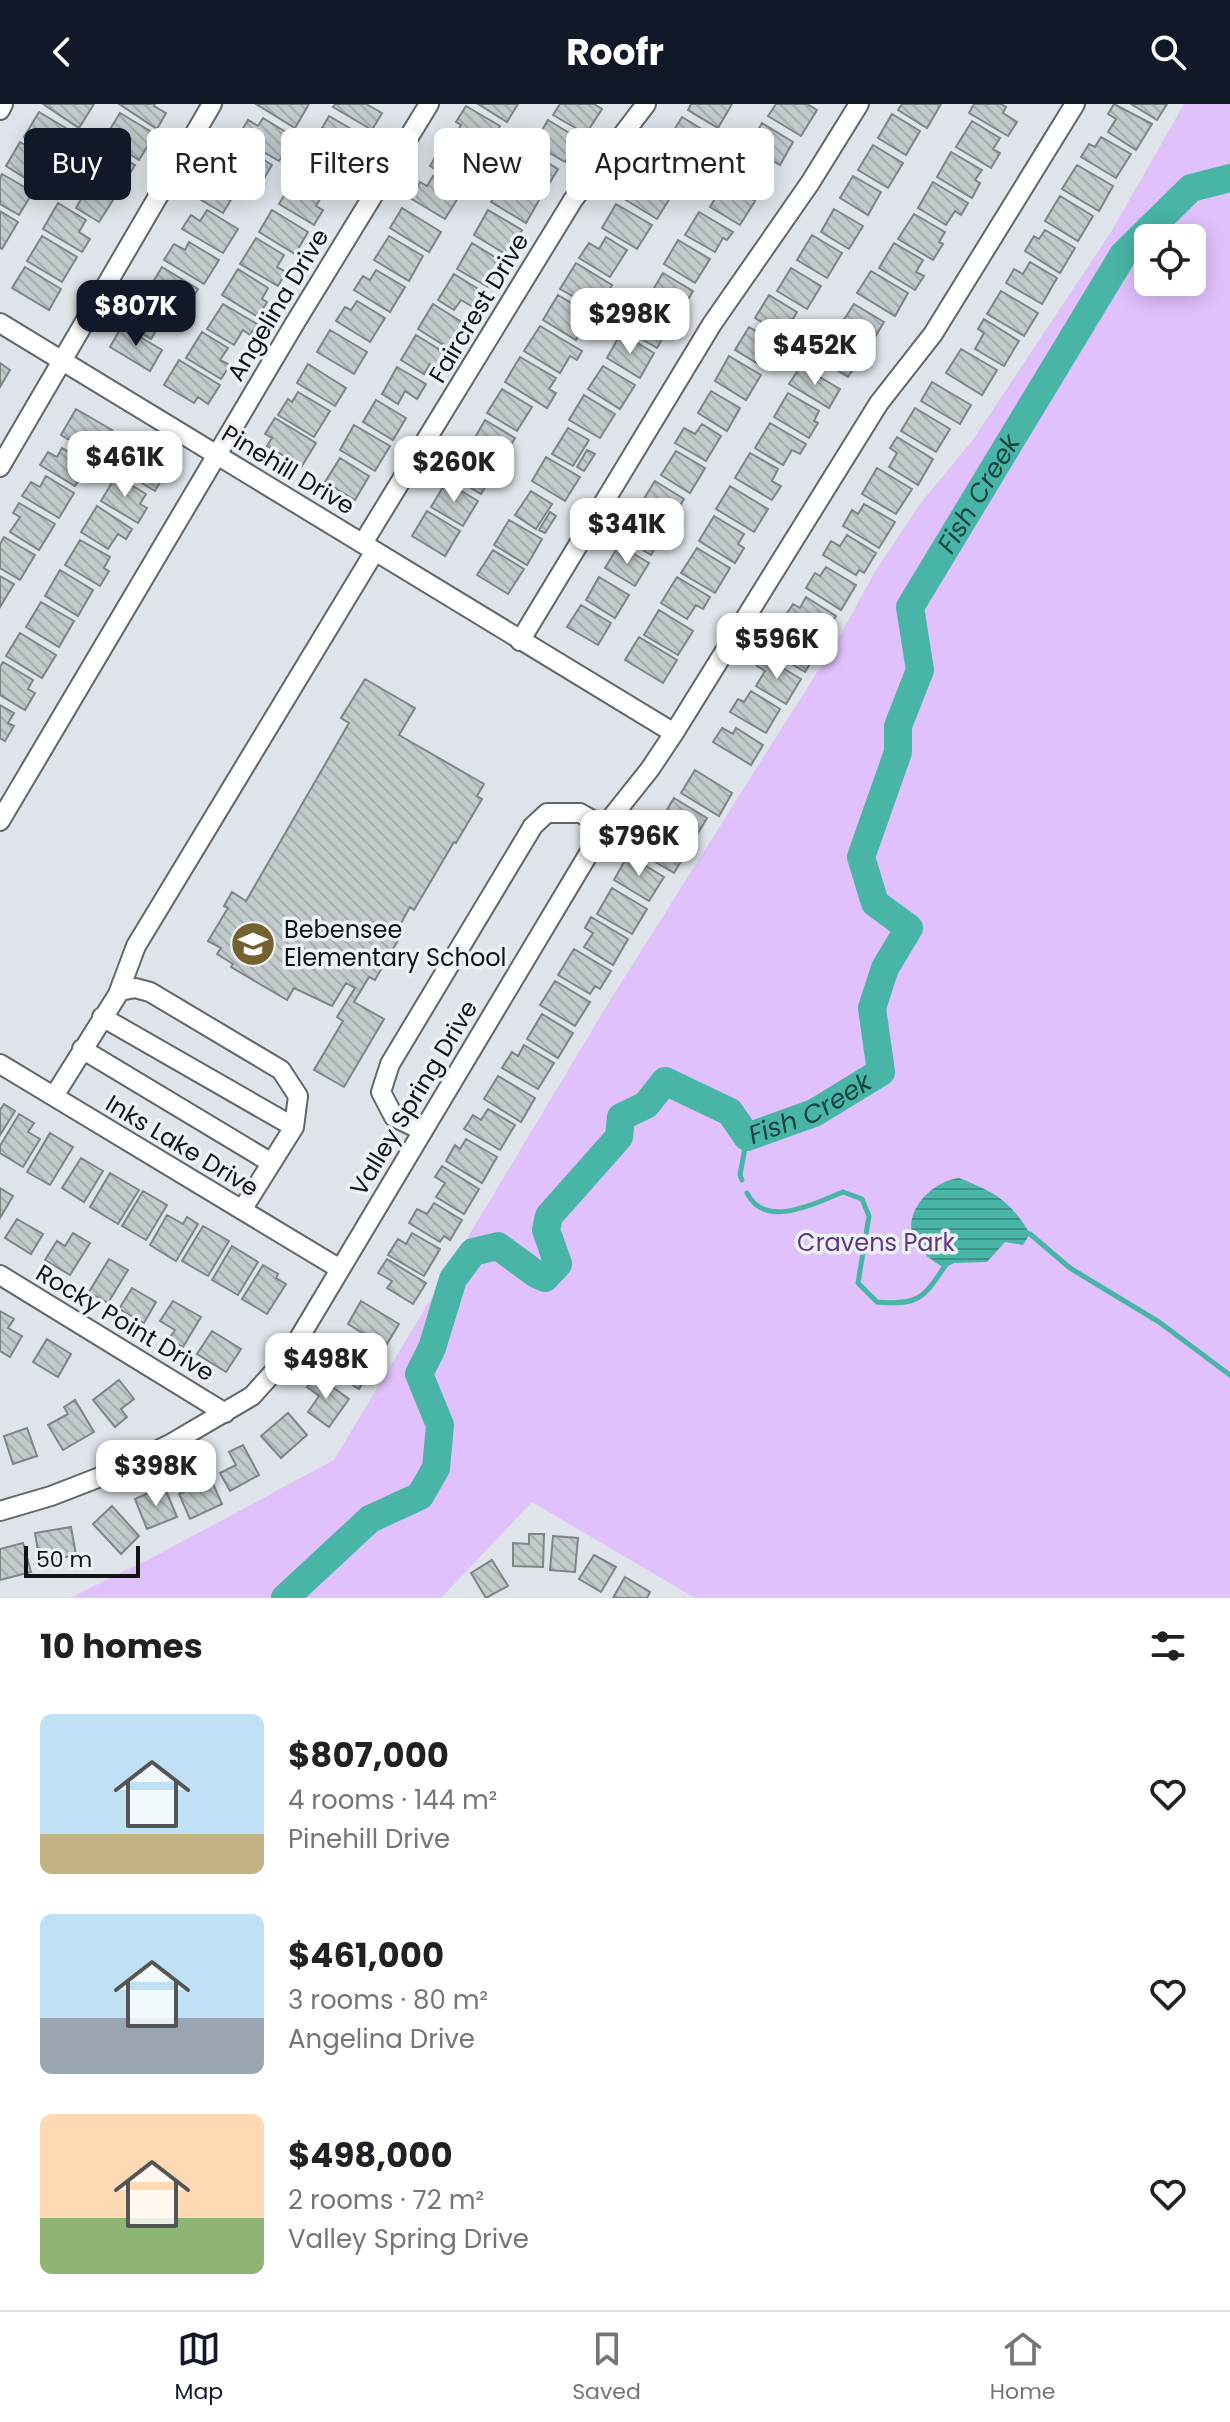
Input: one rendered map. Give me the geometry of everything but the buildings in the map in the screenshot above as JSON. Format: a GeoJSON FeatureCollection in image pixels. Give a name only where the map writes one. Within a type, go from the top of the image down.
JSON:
{"type":"FeatureCollection","features":[{"type":"Feature","properties":{"kind":"street"},"geometry":{"type":"LineString","coordinates":[[0,110],[3,104]]}},
{"type":"Feature","properties":{"kind":"street"},"geometry":{"type":"LineString","coordinates":[[0,467],[212,104]]}},
{"type":"Feature","properties":{"kind":"street","name":"Angelina Drive"},"geometry":{"type":"LineString","coordinates":[[0,821],[341,245],[429,104]]}},
{"type":"Feature","properties":{"kind":"street","name":"Faircrest Drive"},"geometry":{"type":"LineString","coordinates":[[54,1096],[118,994],[136,946],[573,200],[646,104]]}},
{"type":"Feature","properties":{"kind":"street"},"geometry":{"type":"LineString","coordinates":[[520,641],[712,324],[810,183],[859,104]]}},
{"type":"Feature","properties":{"kind":"street","name":"Valley Spring Drive"},"geometry":{"type":"LineString","coordinates":[[0,1511],[51,1496],[113,1472],[225,1413],[252,1396],[289,1355],[605,827],[674,733],[879,403],[933,334],[1075,104]]}},
{"type":"Feature","properties":{"kind":"street","name":"Pinehill Drive"},"geometry":{"type":"LineString","coordinates":[[0,323],[674,733]]}},
{"type":"Feature","properties":{"kind":"street"},"geometry":{"type":"LineString","coordinates":[[423,1131],[394,1117],[381,1092],[390,1064],[533,826],[547,813],[580,813],[605,827]]}},
{"type":"Feature","properties":{"kind":"street"},"geometry":{"type":"LineString","coordinates":[[118,994],[135,988],[150,992],[281,1070],[298,1096],[294,1127],[242,1210]]}},
{"type":"Feature","properties":{"kind":"street"},"geometry":{"type":"LineString","coordinates":[[102,1017],[294,1127]]}},
{"type":"Feature","properties":{"kind":"street"},"geometry":{"type":"LineString","coordinates":[[82,1049],[270,1162]]}},
{"type":"Feature","properties":{"kind":"street","name":"Inks Lake Drive"},"geometry":{"type":"LineString","coordinates":[[0,1064],[340,1269]]}},
{"type":"Feature","properties":{"kind":"street","name":"Rocky Point Drive"},"geometry":{"type":"LineString","coordinates":[[0,1275],[225,1413]]}},
{"type":"Feature","properties":{"kind":"green space","name":"Cravens Park"},"geometry":{"type":"Polygon","coordinates":[[[1184,104],[1230,104],[1230,1598],[695,1598],[532,1502],[441,1598],[70,1598],[334,1460],[609,1002],[838,639],[876,570],[920,504],[972,441],[1111,232],[1184,104]]]}},
{"type":"Feature","properties":{"kind":"shaded area"},"geometry":{"type":"Polygon","coordinates":[[[959,1178],[992,1193],[1008,1205],[1030,1234],[1023,1245],[1005,1242],[987,1262],[954,1263],[944,1268],[921,1250],[911,1231],[915,1210],[929,1192],[949,1180],[959,1178]]]}},
{"type":"Feature","properties":{"kind":"waterway","name":"Fish Creek"},"geometry":{"type":"LineString","coordinates":[[285,1598],[370,1519],[420,1496],[436,1468],[440,1425],[419,1374],[432,1348],[453,1279],[473,1252],[498,1246],[545,1278],[558,1264],[546,1230],[549,1216],[619,1137],[621,1117],[646,1105],[665,1081],[730,1112],[747,1137],[814,1113],[881,1072],[872,1008],[885,968],[909,928],[875,903],[861,857],[898,752],[898,726],[920,670],[910,607],[1123,255],[1191,188],[1230,178]]}},
{"type":"Feature","properties":{"kind":"waterway"},"geometry":{"type":"LineString","coordinates":[[742,1180],[740,1175],[747,1137]]}},
{"type":"Feature","properties":{"kind":"waterway"},"geometry":{"type":"LineString","coordinates":[[747,1193],[755,1204],[778,1212],[806,1207],[843,1192],[862,1199],[869,1216],[858,1283],[877,1302],[903,1302],[920,1297],[947,1263]]}},
{"type":"Feature","properties":{"kind":"waterway"},"geometry":{"type":"LineString","coordinates":[[1025,1232],[1070,1268],[1159,1322],[1230,1375]]}},
{"type":"Feature","properties":{"kind":"place","name":"Bebensee Elementary School"},"geometry":{"type":"Point","coordinates":[253,944]}}]}
